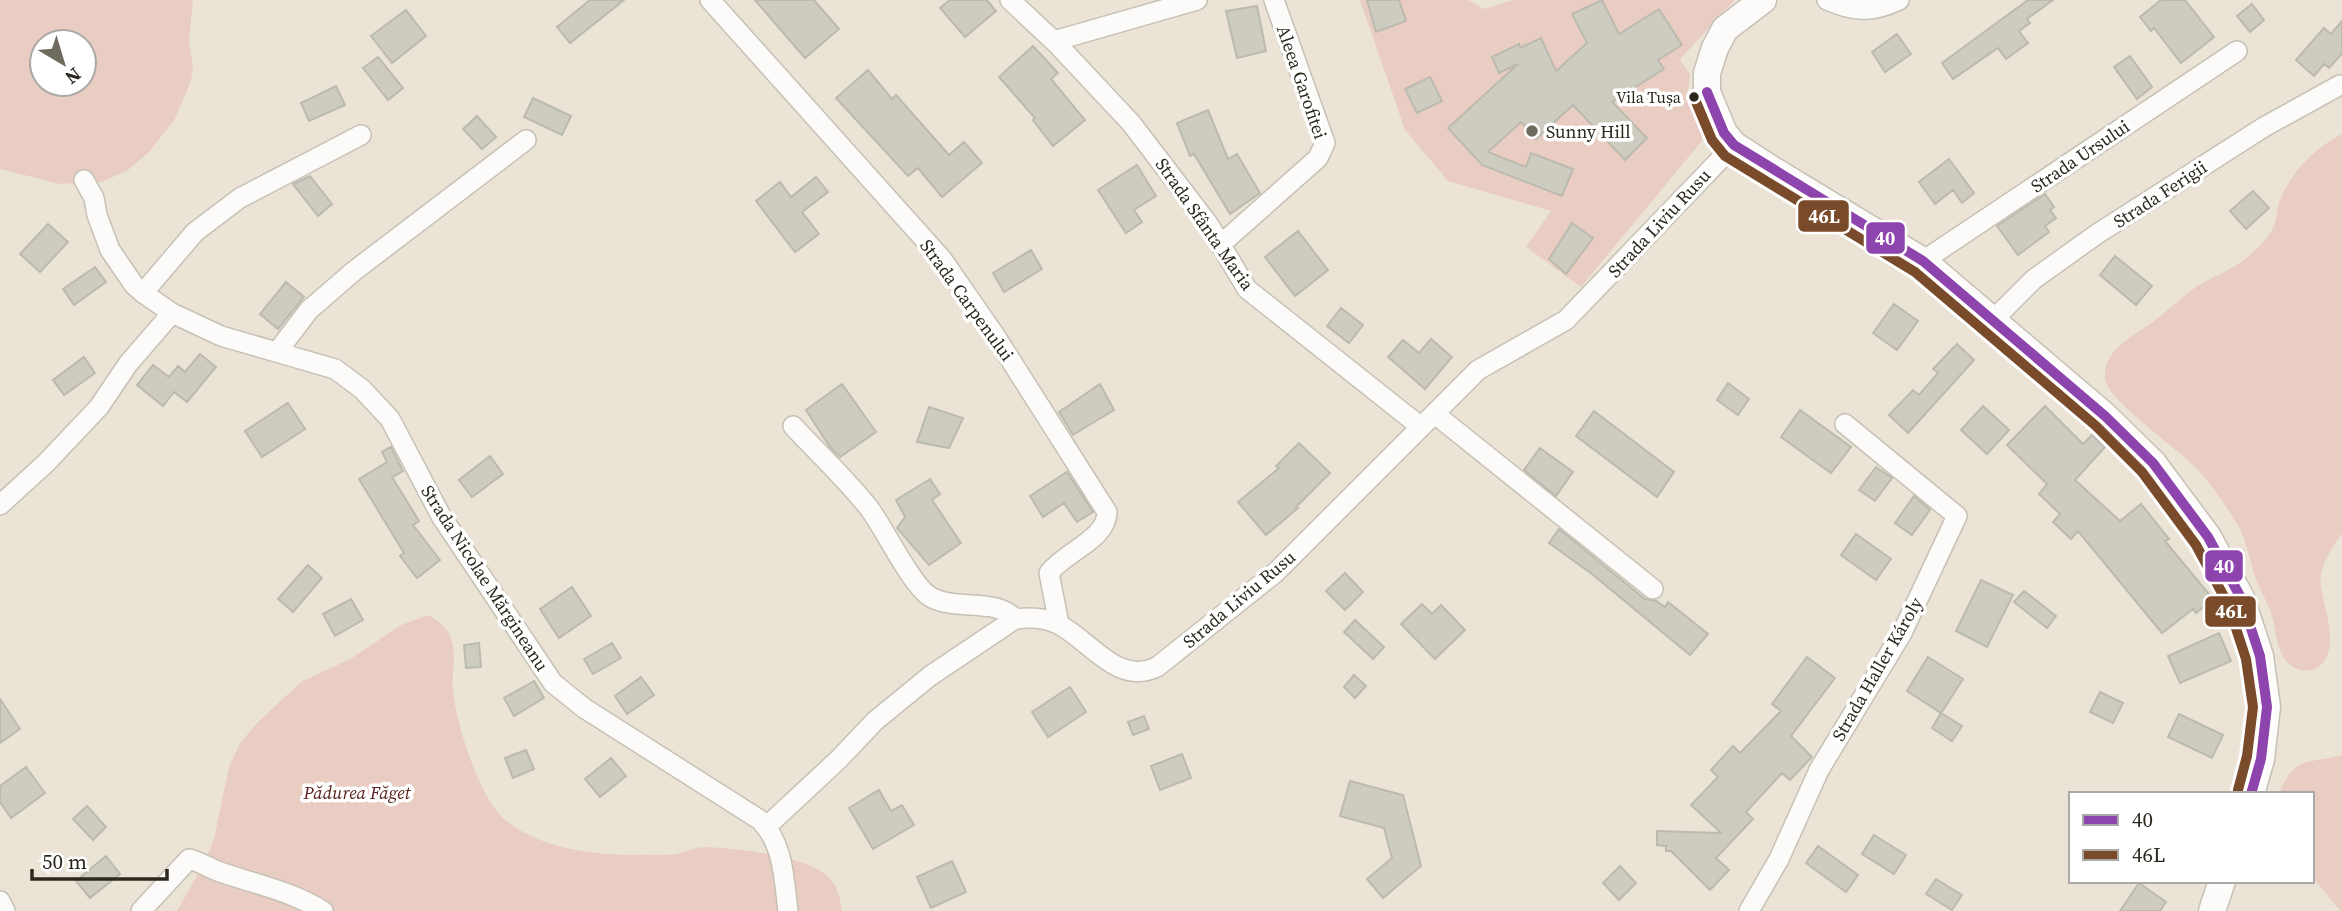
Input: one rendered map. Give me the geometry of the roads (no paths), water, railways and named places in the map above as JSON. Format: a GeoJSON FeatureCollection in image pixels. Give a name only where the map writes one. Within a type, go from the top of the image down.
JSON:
{"type":"FeatureCollection","features":[{"type":"Feature","properties":{"kind":"main road"},"geometry":{"type":"LineString","coordinates":[[1763,0],[1725,29],[1714,47],[1707,72],[1707,92],[1724,133],[1734,145],[1923,261],[2105,416],[2152,463],[2208,537],[2241,598],[2260,656],[2267,707],[2261,759],[2252,792]]}},
{"type":"Feature","properties":{"kind":"main road"},"geometry":{"type":"LineString","coordinates":[[2212,911],[2221,883]]}},
{"type":"Feature","properties":{"kind":"street","name":"Strada Carpenului"},"geometry":{"type":"LineString","coordinates":[[710,0],[942,259],[996,337],[1107,512],[1107,521],[1102,531],[1056,564],[1049,573],[1059,624]]}},
{"type":"Feature","properties":{"kind":"street","name":"Strada Sfânta Maria"},"geometry":{"type":"LineString","coordinates":[[1010,0],[1054,41],[1131,123],[1209,225],[1247,289],[1428,420],[1653,589]]}},
{"type":"Feature","properties":{"kind":"street"},"geometry":{"type":"LineString","coordinates":[[1054,41],[1197,0]]}},
{"type":"Feature","properties":{"kind":"street","name":"Aleea Garofitei"},"geometry":{"type":"LineString","coordinates":[[1220,245],[1318,158],[1325,143],[1274,0]]}},
{"type":"Feature","properties":{"kind":"street"},"geometry":{"type":"LineString","coordinates":[[1826,0],[1844,8],[1879,9],[1899,0]]}},
{"type":"Feature","properties":{"kind":"street","name":"Strada Ursului"},"geometry":{"type":"LineString","coordinates":[[1923,261],[2237,51]]}},
{"type":"Feature","properties":{"kind":"street","name":"Strada Ferigii"},"geometry":{"type":"LineString","coordinates":[[1993,320],[2034,279],[2097,234],[2264,127],[2340,85]]}},
{"type":"Feature","properties":{"kind":"street"},"geometry":{"type":"LineString","coordinates":[[144,293],[195,232],[240,198],[361,135]]}},
{"type":"Feature","properties":{"kind":"street"},"geometry":{"type":"LineString","coordinates":[[278,352],[309,310],[354,271],[526,140]]}},
{"type":"Feature","properties":{"kind":"street","name":"Strada Liviu Rusu"},"geometry":{"type":"LineString","coordinates":[[793,426],[869,509],[913,577],[929,596],[960,605],[999,608],[1006,610],[1015,619],[1031,617],[1059,624],[1122,670],[1144,673],[1157,667],[1275,573],[1478,370],[1566,320],[1734,145]]}},
{"type":"Feature","properties":{"kind":"street","name":"Strada Nicolae Mărgineanu"},"geometry":{"type":"LineString","coordinates":[[84,180],[94,198],[97,215],[110,250],[134,285],[144,293],[172,313],[221,336],[335,369],[362,389],[390,419],[441,516],[553,683],[584,708],[729,800],[766,827],[780,853],[789,911]]}},
{"type":"Feature","properties":{"kind":"street"},"geometry":{"type":"LineString","coordinates":[[0,505],[46,463],[99,407],[128,364],[172,313]]}},
{"type":"Feature","properties":{"kind":"street","name":"Strada Haller Károly"},"geometry":{"type":"LineString","coordinates":[[1749,911],[1779,859],[1819,770],[1902,634],[1957,516],[1845,424]]}},
{"type":"Feature","properties":{"kind":"street"},"geometry":{"type":"LineString","coordinates":[[766,827],[839,760],[875,721],[930,676],[1015,619]]}},
{"type":"Feature","properties":{"kind":"street"},"geometry":{"type":"LineString","coordinates":[[141,911],[189,859],[217,871],[273,887],[323,911]]}},
{"type":"Feature","properties":{"kind":"street"},"geometry":{"type":"LineString","coordinates":[[0,901],[5,911]]}},
{"type":"Feature","properties":{"kind":"place","name":"Vila Tușa"},"geometry":{"type":"Point","coordinates":[1694,97]}},
{"type":"Feature","properties":{"kind":"place","name":"Sunny Hill"},"geometry":{"type":"Point","coordinates":[1532,131]}},
{"type":"Feature","properties":{"kind":"park label","name":"Pădurea Făget"},"geometry":{"type":"Point","coordinates":[357,792]}}]}
